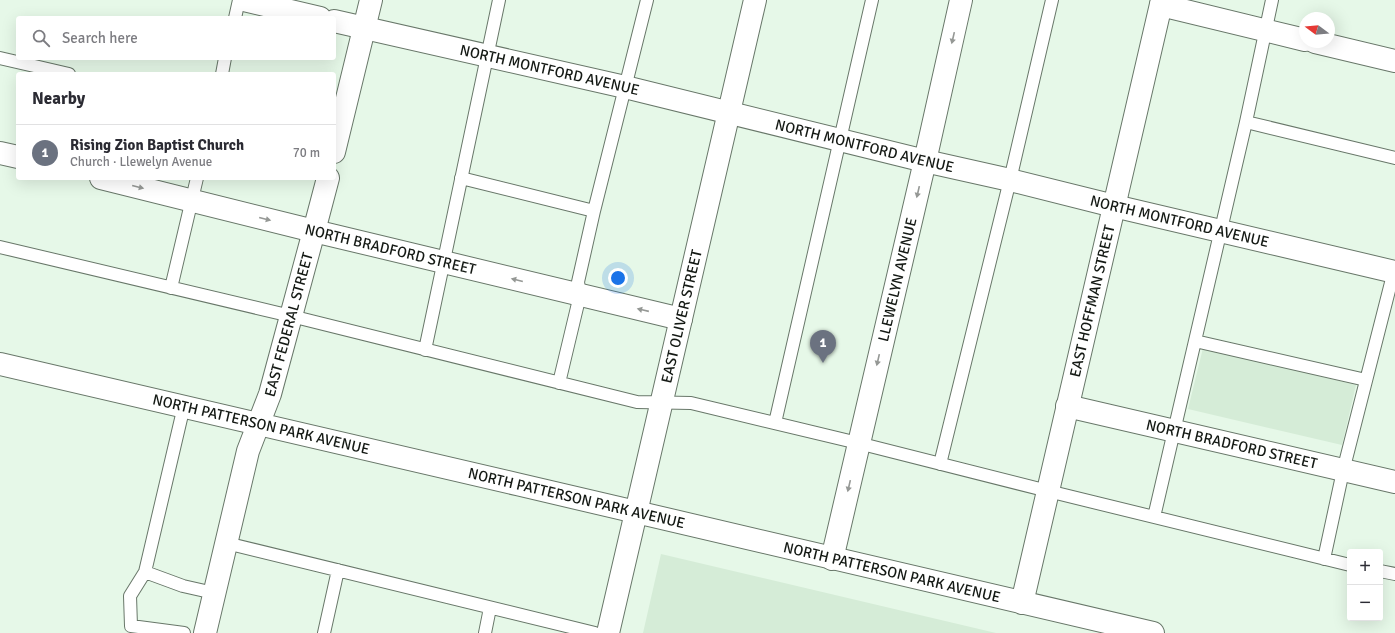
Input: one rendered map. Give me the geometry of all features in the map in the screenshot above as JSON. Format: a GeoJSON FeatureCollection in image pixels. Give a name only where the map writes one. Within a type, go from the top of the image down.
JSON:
{"type":"FeatureCollection","features":[{"type":"Feature","properties":{"kind":"street"},"geometry":{"type":"LineString","coordinates":[[244,0],[312,16]]}},
{"type":"Feature","properties":{"kind":"street"},"geometry":{"type":"LineString","coordinates":[[336,144],[371,0]]}},
{"type":"Feature","properties":{"kind":"street","name":"EAST OLIVER STREET"},"geometry":{"type":"LineString","coordinates":[[608,633],[755,0]]}},
{"type":"Feature","properties":{"kind":"street","name":"LLEWELYN AVENUE"},"geometry":{"type":"LineString","coordinates":[[832,559],[961,0]]}},
{"type":"Feature","properties":{"kind":"street"},"geometry":{"type":"LineString","coordinates":[[1161,2],[1299,38]]}},
{"type":"Feature","properties":{"kind":"street","name":"EAST HOFFMAN STREET"},"geometry":{"type":"LineString","coordinates":[[1022,603],[1161,2]]}},
{"type":"Feature","properties":{"kind":"street","name":"NORTH MONTFORD AVENUE"},"geometry":{"type":"LineString","coordinates":[[336,21],[625,87],[1114,206],[1395,270]]}},
{"type":"Feature","properties":{"kind":"street"},"geometry":{"type":"LineString","coordinates":[[1335,47],[1395,61]]}},
{"type":"Feature","properties":{"kind":"street"},"geometry":{"type":"LineString","coordinates":[[0,153],[16,157]]}},
{"type":"Feature","properties":{"kind":"street","name":"NORTH BRADFORD STREET"},"geometry":{"type":"LineString","coordinates":[[109,180],[314,232],[681,319]]}},
{"type":"Feature","properties":{"kind":"street","name":"EAST FEDERAL STREET"},"geometry":{"type":"LineString","coordinates":[[205,633],[248,451],[270,394],[327,180]]}},
{"type":"Feature","properties":{"kind":"street","name":"NORTH PATTERSON PARK AVENUE"},"geometry":{"type":"LineString","coordinates":[[0,364],[636,511],[832,559],[1153,633]]}},
{"type":"Feature","properties":{"kind":"street","name":"NORTH BRADFORD STREET"},"geometry":{"type":"LineString","coordinates":[[1067,406],[1395,482]]}},
{"type":"Feature","properties":{"kind":"lane"},"geometry":{"type":"LineString","coordinates":[[235,16],[239,0]]}},
{"type":"Feature","properties":{"kind":"lane"},"geometry":{"type":"LineString","coordinates":[[425,350],[499,0]]}},
{"type":"Feature","properties":{"kind":"lane"},"geometry":{"type":"LineString","coordinates":[[560,383],[580,295],[578,282],[594,211],[647,0]]}},
{"type":"Feature","properties":{"kind":"lane"},"geometry":{"type":"LineString","coordinates":[[775,423],[872,0]]}},
{"type":"Feature","properties":{"kind":"lane"},"geometry":{"type":"LineString","coordinates":[[940,464],[1010,180],[1052,0]]}},
{"type":"Feature","properties":{"kind":"lane"},"geometry":{"type":"LineString","coordinates":[[1154,517],[1246,122],[1272,0]]}},
{"type":"Feature","properties":{"kind":"lane"},"geometry":{"type":"LineString","coordinates":[[0,58],[60,72]]}},
{"type":"Feature","properties":{"kind":"lane"},"geometry":{"type":"LineString","coordinates":[[222,72],[226,60]]}},
{"type":"Feature","properties":{"kind":"lane"},"geometry":{"type":"LineString","coordinates":[[1246,122],[1395,158]]}},
{"type":"Feature","properties":{"kind":"lane"},"geometry":{"type":"LineString","coordinates":[[461,178],[594,211]]}},
{"type":"Feature","properties":{"kind":"lane"},"geometry":{"type":"LineString","coordinates":[[171,288],[197,180]]}},
{"type":"Feature","properties":{"kind":"lane"},"geometry":{"type":"LineString","coordinates":[[0,247],[291,316],[637,402],[691,403],[1347,564]]}},
{"type":"Feature","properties":{"kind":"lane"},"geometry":{"type":"LineString","coordinates":[[1324,559],[1343,471],[1395,270]]}},
{"type":"Feature","properties":{"kind":"lane"},"geometry":{"type":"LineString","coordinates":[[1195,341],[1366,380]]}},
{"type":"Feature","properties":{"kind":"lane"},"geometry":{"type":"LineString","coordinates":[[184,406],[146,572],[130,596],[131,626],[184,633]]}},
{"type":"Feature","properties":{"kind":"lane"},"geometry":{"type":"LineString","coordinates":[[226,543],[595,633]]}},
{"type":"Feature","properties":{"kind":"lane"},"geometry":{"type":"LineString","coordinates":[[324,633],[338,570]]}},
{"type":"Feature","properties":{"kind":"lane"},"geometry":{"type":"LineString","coordinates":[[146,572],[183,586],[214,594]]}},
{"type":"Feature","properties":{"kind":"lane"},"geometry":{"type":"LineString","coordinates":[[1383,572],[1395,574]]}},
{"type":"Feature","properties":{"kind":"lane"},"geometry":{"type":"LineString","coordinates":[[485,633],[490,608]]}},
{"type":"Feature","properties":{"kind":"shaded area"},"geometry":{"type":"Polygon","coordinates":[[[1203,348],[1356,385],[1342,445],[1188,409],[1203,348]]]}},
{"type":"Feature","properties":{"kind":"shaded area"},"geometry":{"type":"Polygon","coordinates":[[[661,554],[996,633],[643,633],[661,554]]]}},
{"type":"Feature","properties":{"kind":"place","name":"Rising Zion Baptist Church"},"geometry":{"type":"Point","coordinates":[823,363]}}]}
